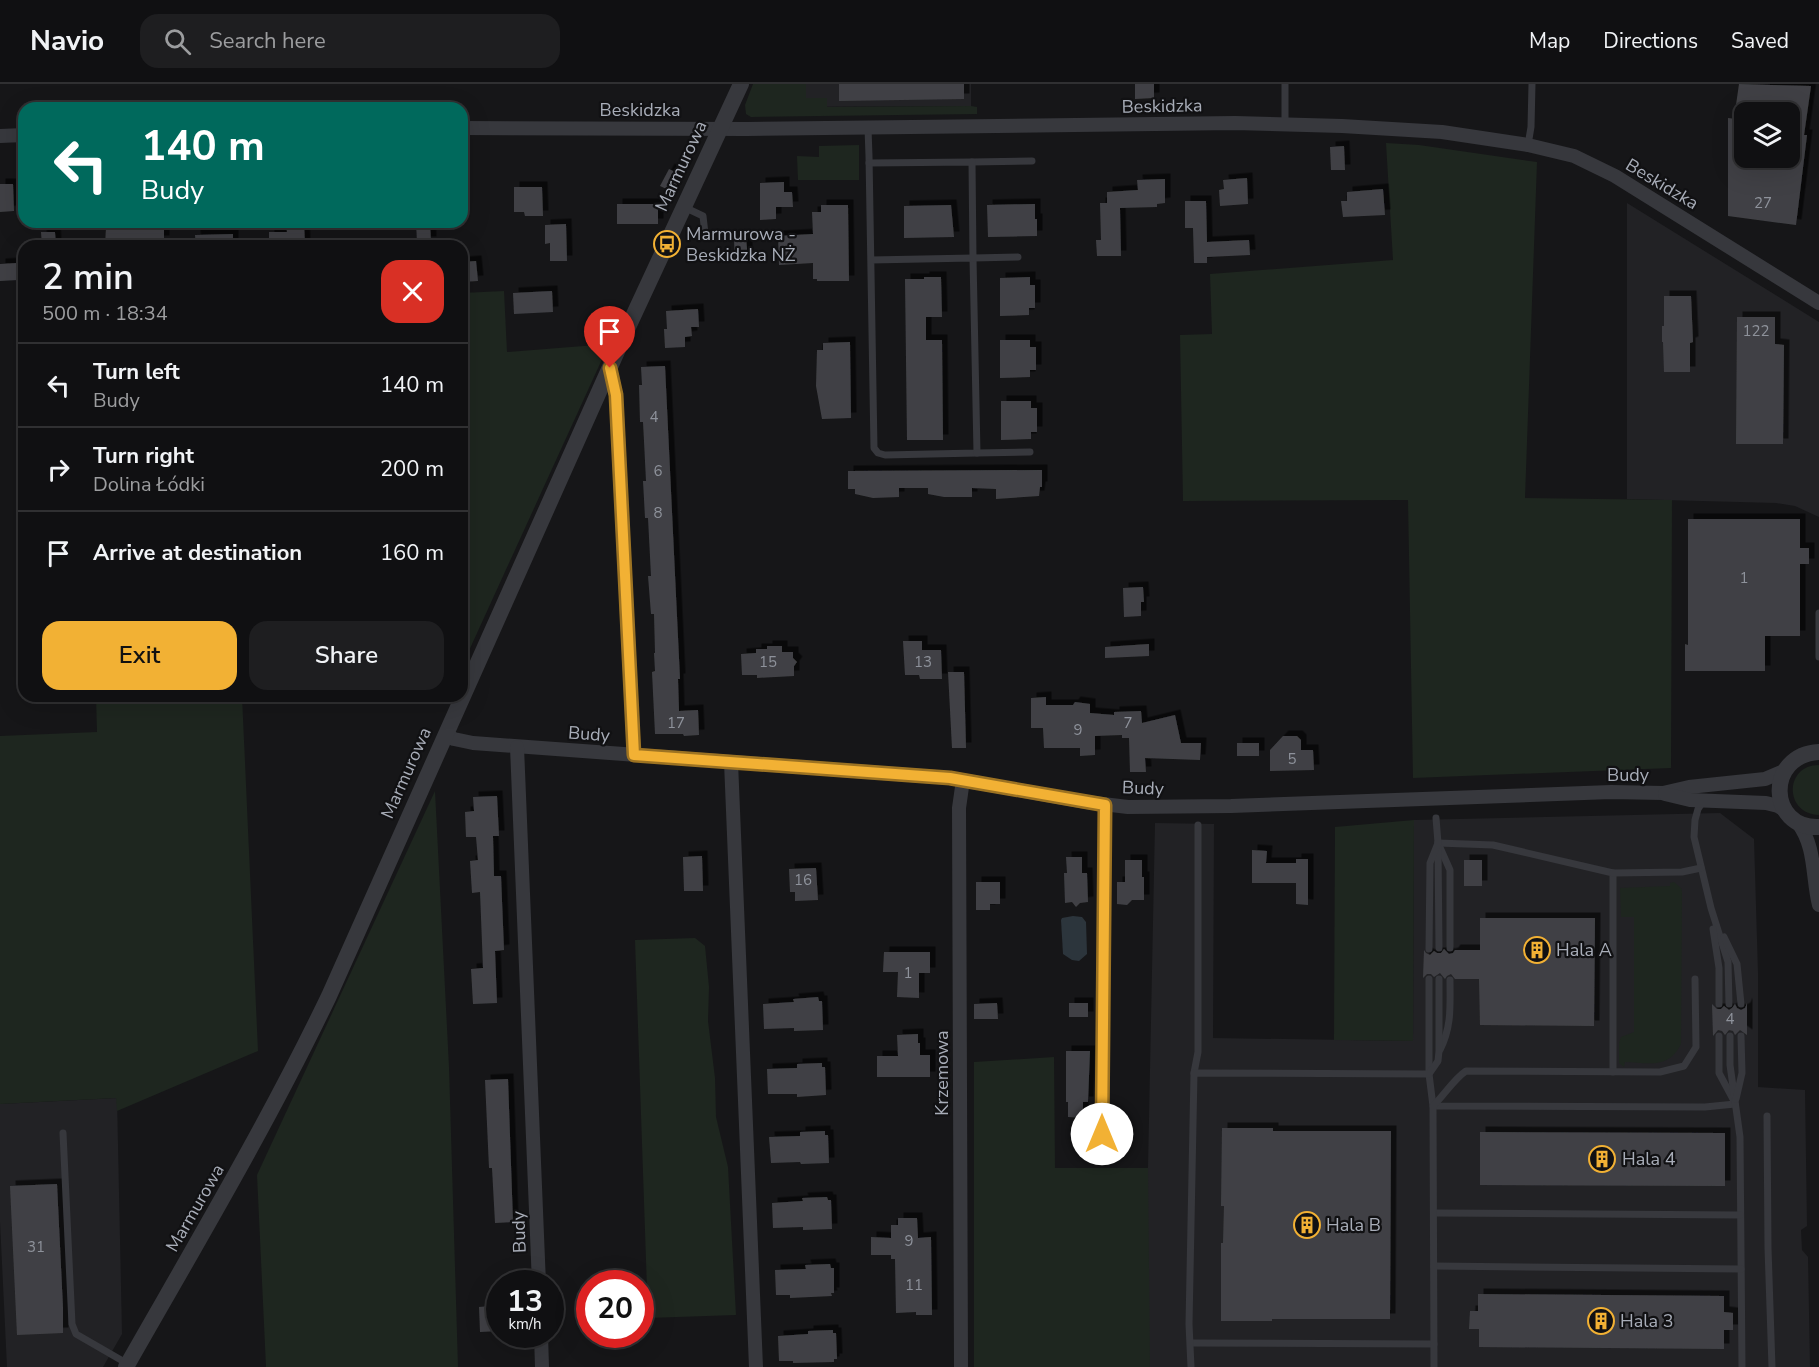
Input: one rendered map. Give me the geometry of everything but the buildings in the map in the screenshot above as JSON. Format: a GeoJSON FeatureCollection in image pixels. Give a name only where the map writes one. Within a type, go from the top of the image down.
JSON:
{"type":"FeatureCollection","features":[{"type":"Feature","properties":{"kind":"street","name":"Marmurowa"},"geometry":{"type":"LineString","coordinates":[[468,684],[741,84]]}},
{"type":"Feature","properties":{"kind":"street","name":"Beskidzka"},"geometry":{"type":"LineString","coordinates":[[468,128],[868,128],[1234,123],[1405,129],[1528,145],[1574,156],[1615,176],[1819,303]]}},
{"type":"Feature","properties":{"kind":"street"},"geometry":{"type":"LineString","coordinates":[[0,136],[18,135]]}},
{"type":"Feature","properties":{"kind":"street"},"geometry":{"type":"LineString","coordinates":[[610,368],[616,395],[634,755]]}},
{"type":"Feature","properties":{"kind":"street","name":"Marmurowa"},"geometry":{"type":"LineString","coordinates":[[127,1366],[256,1141],[295,1067],[460,702]]}},
{"type":"Feature","properties":{"kind":"street","name":"Budy"},"geometry":{"type":"LineString","coordinates":[[445,735],[473,743],[517,747],[963,780],[1105,805],[1231,807],[1611,792],[1663,793],[1690,800],[1766,803],[1778,806],[1792,817]]}},
{"type":"Feature","properties":{"kind":"street","name":"Budy"},"geometry":{"type":"LineString","coordinates":[[517,747],[538,1270]]}},
{"type":"Feature","properties":{"kind":"street"},"geometry":{"type":"LineString","coordinates":[[1819,752],[1803,754],[1796,758],[1784,771],[1779,787],[1782,804],[1804,831],[1809,843],[1819,905]]}},
{"type":"Feature","properties":{"kind":"street"},"geometry":{"type":"LineString","coordinates":[[731,762],[756,1367]]}},
{"type":"Feature","properties":{"kind":"street","name":"Budy"},"geometry":{"type":"LineString","coordinates":[[1663,793],[1689,787],[1765,779],[1784,771]]}},
{"type":"Feature","properties":{"kind":"street","name":"Krzemowa"},"geometry":{"type":"LineString","coordinates":[[961,1367],[959,808],[963,780]]}},
{"type":"Feature","properties":{"kind":"street"},"geometry":{"type":"LineString","coordinates":[[1792,817],[1806,826],[1819,827]]}},
{"type":"Feature","properties":{"kind":"street"},"geometry":{"type":"LineString","coordinates":[[541,1348],[542,1367]]}},
{"type":"Feature","properties":{"kind":"lane"},"geometry":{"type":"LineString","coordinates":[[1285,84],[1286,124]]}},
{"type":"Feature","properties":{"kind":"lane"},"geometry":{"type":"LineString","coordinates":[[1528,145],[1531,127],[1532,84]]}},
{"type":"Feature","properties":{"kind":"lane"},"geometry":{"type":"LineString","coordinates":[[868,128],[874,448],[878,453],[885,455],[1030,452]]}},
{"type":"Feature","properties":{"kind":"lane"},"geometry":{"type":"LineString","coordinates":[[869,163],[1032,161]]}},
{"type":"Feature","properties":{"kind":"lane"},"geometry":{"type":"LineString","coordinates":[[972,162],[978,453]]}},
{"type":"Feature","properties":{"kind":"lane"},"geometry":{"type":"LineString","coordinates":[[684,207],[703,216],[705,234]]}},
{"type":"Feature","properties":{"kind":"lane"},"geometry":{"type":"LineString","coordinates":[[871,260],[1018,257]]}},
{"type":"Feature","properties":{"kind":"lane"},"geometry":{"type":"LineString","coordinates":[[1819,613],[1819,657]]}},
{"type":"Feature","properties":{"kind":"lane"},"geometry":{"type":"LineString","coordinates":[[1704,801],[1698,809],[1693,829],[1711,908],[1728,962],[1729,1004]]}},
{"type":"Feature","properties":{"kind":"lane"},"geometry":{"type":"LineString","coordinates":[[1102,1157],[1105,805]]}},
{"type":"Feature","properties":{"kind":"lane"},"geometry":{"type":"LineString","coordinates":[[1436,818],[1439,948]]}},
{"type":"Feature","properties":{"kind":"lane"},"geometry":{"type":"LineString","coordinates":[[1191,1367],[1194,1073],[1198,1052],[1198,825]]}},
{"type":"Feature","properties":{"kind":"lane"},"geometry":{"type":"LineString","coordinates":[[1438,843],[1493,845],[1613,873],[1682,872],[1701,868]]}},
{"type":"Feature","properties":{"kind":"lane"},"geometry":{"type":"LineString","coordinates":[[1438,843],[1450,870],[1450,948]]}},
{"type":"Feature","properties":{"kind":"lane"},"geometry":{"type":"LineString","coordinates":[[1428,949],[1430,863],[1438,843]]}},
{"type":"Feature","properties":{"kind":"lane"},"geometry":{"type":"LineString","coordinates":[[1613,873],[1613,1072]]}},
{"type":"Feature","properties":{"kind":"lane"},"geometry":{"type":"LineString","coordinates":[[1711,908],[1737,964],[1741,1004]]}},
{"type":"Feature","properties":{"kind":"lane"},"geometry":{"type":"LineString","coordinates":[[1711,908],[1719,968],[1719,1004]]}},
{"type":"Feature","properties":{"kind":"lane"},"geometry":{"type":"LineString","coordinates":[[1429,979],[1429,1074],[1433,1106],[1434,1367]]}},
{"type":"Feature","properties":{"kind":"lane"},"geometry":{"type":"LineString","coordinates":[[1433,1106],[1450,1089],[1459,1075],[1466,1071],[1660,1072],[1684,1066],[1696,1047],[1695,979]]}},
{"type":"Feature","properties":{"kind":"lane"},"geometry":{"type":"LineString","coordinates":[[1429,1074],[1438,1061],[1439,980]]}},
{"type":"Feature","properties":{"kind":"lane"},"geometry":{"type":"LineString","coordinates":[[1439,1051],[1447,1036],[1450,1018],[1450,980]]}},
{"type":"Feature","properties":{"kind":"lane"},"geometry":{"type":"LineString","coordinates":[[1719,1036],[1719,1073],[1735,1104]]}},
{"type":"Feature","properties":{"kind":"lane"},"geometry":{"type":"LineString","coordinates":[[1730,1036],[1730,1065],[1740,1137],[1742,1367]]}},
{"type":"Feature","properties":{"kind":"lane"},"geometry":{"type":"LineString","coordinates":[[1735,1104],[1742,1073],[1741,1036]]}},
{"type":"Feature","properties":{"kind":"lane"},"geometry":{"type":"LineString","coordinates":[[1194,1073],[1429,1074]]}},
{"type":"Feature","properties":{"kind":"lane"},"geometry":{"type":"LineString","coordinates":[[1433,1106],[1705,1107],[1735,1104]]}},
{"type":"Feature","properties":{"kind":"lane"},"geometry":{"type":"LineString","coordinates":[[1767,1116],[1772,1367]]}},
{"type":"Feature","properties":{"kind":"lane"},"geometry":{"type":"LineString","coordinates":[[63,1133],[72,1324],[76,1334],[127,1366]]}},
{"type":"Feature","properties":{"kind":"lane"},"geometry":{"type":"LineString","coordinates":[[1434,1213],[1740,1215]]}},
{"type":"Feature","properties":{"kind":"lane"},"geometry":{"type":"LineString","coordinates":[[1434,1266],[1741,1269]]}},
{"type":"Feature","properties":{"kind":"lane"},"geometry":{"type":"LineString","coordinates":[[1191,1343],[1434,1344]]}},
{"type":"Feature","properties":{"kind":"shaded area"},"geometry":{"type":"Polygon","coordinates":[[[753,84],[806,84],[806,98],[827,98],[827,107],[971,106],[977,107],[977,114],[751,117],[746,114],[745,105],[753,84]]]}},
{"type":"Feature","properties":{"kind":"shaded area"},"geometry":{"type":"Polygon","coordinates":[[[755,84],[971,84],[971,106],[760,107],[755,84]]]}},
{"type":"Feature","properties":{"kind":"shaded area"},"geometry":{"type":"Polygon","coordinates":[[[1386,143],[1419,145],[1537,162],[1525,498],[1672,500],[1671,768],[1413,778],[1408,500],[1183,501],[1180,335],[1212,334],[1210,274],[1393,260],[1386,143]]]}},
{"type":"Feature","properties":{"kind":"shaded area"},"geometry":{"type":"Polygon","coordinates":[[[859,145],[859,180],[798,180],[797,156],[819,157],[819,146],[859,145]]]}},
{"type":"Feature","properties":{"kind":"shaded area"},"geometry":{"type":"Polygon","coordinates":[[[1627,203],[1819,322],[1819,517],[1795,506],[1776,503],[1627,499],[1627,203]]]}},
{"type":"Feature","properties":{"kind":"shaded area"},"geometry":{"type":"Polygon","coordinates":[[[504,291],[507,352],[609,344],[468,653],[468,293],[504,291]]]}},
{"type":"Feature","properties":{"kind":"shaded area"},"geometry":{"type":"Polygon","coordinates":[[[96,702],[242,702],[258,1051],[117,1111],[116,1098],[0,1104],[0,736],[97,732],[96,702]]]}},
{"type":"Feature","properties":{"kind":"shaded area"},"geometry":{"type":"Polygon","coordinates":[[[1819,765],[1819,815],[1808,813],[1799,807],[1794,799],[1793,790],[1794,781],[1799,773],[1808,767],[1819,765]]]}},
{"type":"Feature","properties":{"kind":"shaded area"},"geometry":{"type":"Polygon","coordinates":[[[435,791],[449,1067],[458,1367],[266,1367],[257,1175],[435,791]]]}},
{"type":"Feature","properties":{"kind":"shaded area"},"geometry":{"type":"Polygon","coordinates":[[[1720,813],[1754,839],[1758,973],[1758,1087],[1805,1090],[1807,1226],[1801,1230],[1802,1250],[1808,1257],[1810,1367],[1147,1367],[1148,1168],[1155,823],[1214,824],[1213,1038],[1413,1041],[1414,820],[1720,813]]]}},
{"type":"Feature","properties":{"kind":"shaded area"},"geometry":{"type":"Polygon","coordinates":[[[1414,820],[1413,1041],[1334,1040],[1335,827],[1414,820]]]}},
{"type":"Feature","properties":{"kind":"shaded area"},"geometry":{"type":"Polygon","coordinates":[[[1674,882],[1682,892],[1681,1044],[1671,1058],[1664,1061],[1658,1063],[1625,1062],[1624,1067],[1619,1063],[1619,1043],[1621,1037],[1634,1032],[1634,917],[1621,917],[1620,888],[1670,886],[1670,883],[1674,882]]]}},
{"type":"Feature","properties":{"kind":"shaded area"},"geometry":{"type":"Polygon","coordinates":[[[1073,916],[1082,917],[1086,922],[1087,954],[1079,961],[1072,960],[1063,954],[1061,920],[1073,916]]]}},
{"type":"Feature","properties":{"kind":"shaded area"},"geometry":{"type":"Polygon","coordinates":[[[695,938],[705,946],[709,987],[708,1021],[715,1078],[716,1117],[728,1167],[736,1315],[654,1318],[654,1270],[646,1270],[635,940],[695,938]]]}},
{"type":"Feature","properties":{"kind":"shaded area"},"geometry":{"type":"Polygon","coordinates":[[[1054,1057],[1055,1168],[1148,1168],[1150,1367],[974,1367],[974,1062],[1054,1057]]]}},
{"type":"Feature","properties":{"kind":"shaded area"},"geometry":{"type":"Polygon","coordinates":[[[117,1098],[122,1334],[103,1367],[7,1367],[0,1222],[0,1104],[117,1098]]]}},
{"type":"Feature","properties":{"kind":"place","name":"Marmurowa - Beskidzka NŻ"},"geometry":{"type":"Point","coordinates":[667,244]}},
{"type":"Feature","properties":{"kind":"place","name":"Hala A"},"geometry":{"type":"Point","coordinates":[1537,950]}},
{"type":"Feature","properties":{"kind":"place","name":"Hala 4"},"geometry":{"type":"Point","coordinates":[1602,1159]}},
{"type":"Feature","properties":{"kind":"place","name":"Hala B"},"geometry":{"type":"Point","coordinates":[1307,1225]}},
{"type":"Feature","properties":{"kind":"place","name":"Hala 3"},"geometry":{"type":"Point","coordinates":[1601,1321]}},
{"type":"Feature","properties":{"kind":"route"},"geometry":{"type":"LineString","coordinates":[[610,368],[616,395],[634,755],[950,778],[1105,805],[1102,1134]]}}]}
